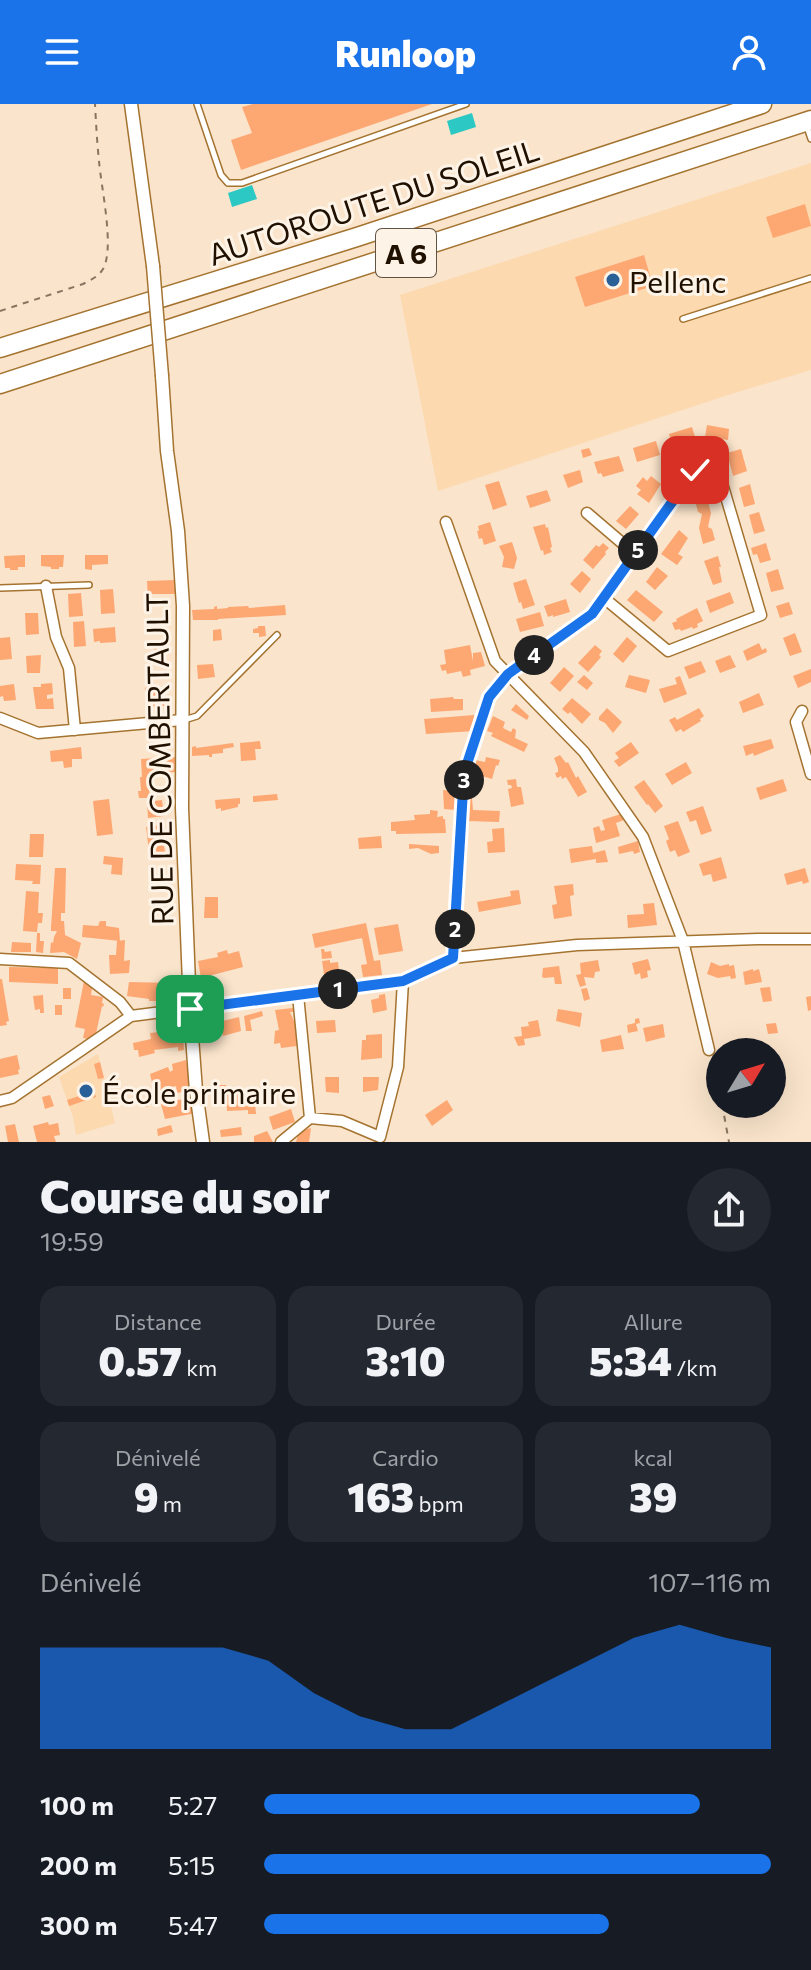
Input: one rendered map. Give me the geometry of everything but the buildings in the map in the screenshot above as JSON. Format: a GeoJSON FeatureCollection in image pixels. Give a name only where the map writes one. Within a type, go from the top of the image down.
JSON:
{"type":"FeatureCollection","features":[{"type":"Feature","properties":{"kind":"highway","name":"AUTOROUTE DU SOLEIL"},"geometry":{"type":"LineString","coordinates":[[0,348],[357,237],[762,104]]}},
{"type":"Feature","properties":{"kind":"highway","name":"AUTOROUTE DU SOLEIL"},"geometry":{"type":"LineString","coordinates":[[0,384],[809,127]]}},
{"type":"Feature","properties":{"kind":"street","name":"RUE DE COMBERTAULT"},"geometry":{"type":"LineString","coordinates":[[131,104],[153,266],[167,451],[178,531],[183,606],[182,808],[190,1009],[203,1142]]}},
{"type":"Feature","properties":{"kind":"street"},"geometry":{"type":"LineString","coordinates":[[453,958],[464,773],[489,697],[508,674],[592,614],[695,470],[719,473],[761,615],[668,651],[604,598]]}},
{"type":"Feature","properties":{"kind":"street"},"geometry":{"type":"LineString","coordinates":[[587,513],[635,554]]}},
{"type":"Feature","properties":{"kind":"street"},"geometry":{"type":"LineString","coordinates":[[446,522],[495,661],[584,752],[643,837],[683,941],[706,1038]]}},
{"type":"Feature","properties":{"kind":"street"},"geometry":{"type":"LineString","coordinates":[[46,586],[56,637],[69,668],[75,730]]}},
{"type":"Feature","properties":{"kind":"street"},"geometry":{"type":"LineString","coordinates":[[802,711],[796,722],[811,774]]}},
{"type":"Feature","properties":{"kind":"street"},"geometry":{"type":"LineString","coordinates":[[0,718],[38,733],[182,720]]}},
{"type":"Feature","properties":{"kind":"street"},"geometry":{"type":"LineString","coordinates":[[0,1101],[12,1098],[131,1016],[403,981],[453,958],[577,945],[811,939]]}},
{"type":"Feature","properties":{"kind":"street"},"geometry":{"type":"LineString","coordinates":[[0,959],[69,963],[120,1002],[131,1016]]}},
{"type":"Feature","properties":{"kind":"street"},"geometry":{"type":"LineString","coordinates":[[281,1142],[310,1118],[342,1121],[380,1137],[398,1067],[403,981]]}},
{"type":"Feature","properties":{"kind":"street"},"geometry":{"type":"LineString","coordinates":[[298,995],[310,1118]]}},
{"type":"Feature","properties":{"kind":"lane"},"geometry":{"type":"LineString","coordinates":[[197,104],[221,175],[228,183],[242,183],[466,104]]}},
{"type":"Feature","properties":{"kind":"lane"},"geometry":{"type":"LineString","coordinates":[[683,319],[811,278]]}},
{"type":"Feature","properties":{"kind":"lane"},"geometry":{"type":"LineString","coordinates":[[0,588],[89,585]]}},
{"type":"Feature","properties":{"kind":"lane"},"geometry":{"type":"LineString","coordinates":[[182,720],[197,716],[277,635]]}},
{"type":"Feature","properties":{"kind":"path"},"geometry":{"type":"LineString","coordinates":[[0,311],[83,284],[103,270],[108,255],[108,238],[95,104]]}},
{"type":"Feature","properties":{"kind":"path"},"geometry":{"type":"LineString","coordinates":[[725,1118],[729,1142]]}},
{"type":"Feature","properties":{"kind":"shaded area"},"geometry":{"type":"Polygon","coordinates":[[[811,163],[811,370],[438,491],[400,295],[811,163]]]}},
{"type":"Feature","properties":{"kind":"shaded area","name":"École primaire"},"geometry":{"type":"Polygon","coordinates":[[[98,1054],[115,1123],[76,1135],[59,1077],[98,1054]]]}},
{"type":"Feature","properties":{"kind":"water"},"geometry":{"type":"Polygon","coordinates":[[[472,113],[476,127],[451,135],[447,121],[472,113]]]}},
{"type":"Feature","properties":{"kind":"water"},"geometry":{"type":"Polygon","coordinates":[[[252,185],[257,199],[232,207],[228,193],[252,185]]]}},
{"type":"Feature","properties":{"kind":"place","name":"Pellenc"},"geometry":{"type":"Point","coordinates":[613,280]}},
{"type":"Feature","properties":{"kind":"place","name":"École primaire"},"geometry":{"type":"Point","coordinates":[86,1091]}},
{"type":"Feature","properties":{"kind":"route"},"geometry":{"type":"LineString","coordinates":[[190,1009],[403,981],[453,958],[464,773],[489,697],[508,674],[592,614],[695,470]]}}]}
